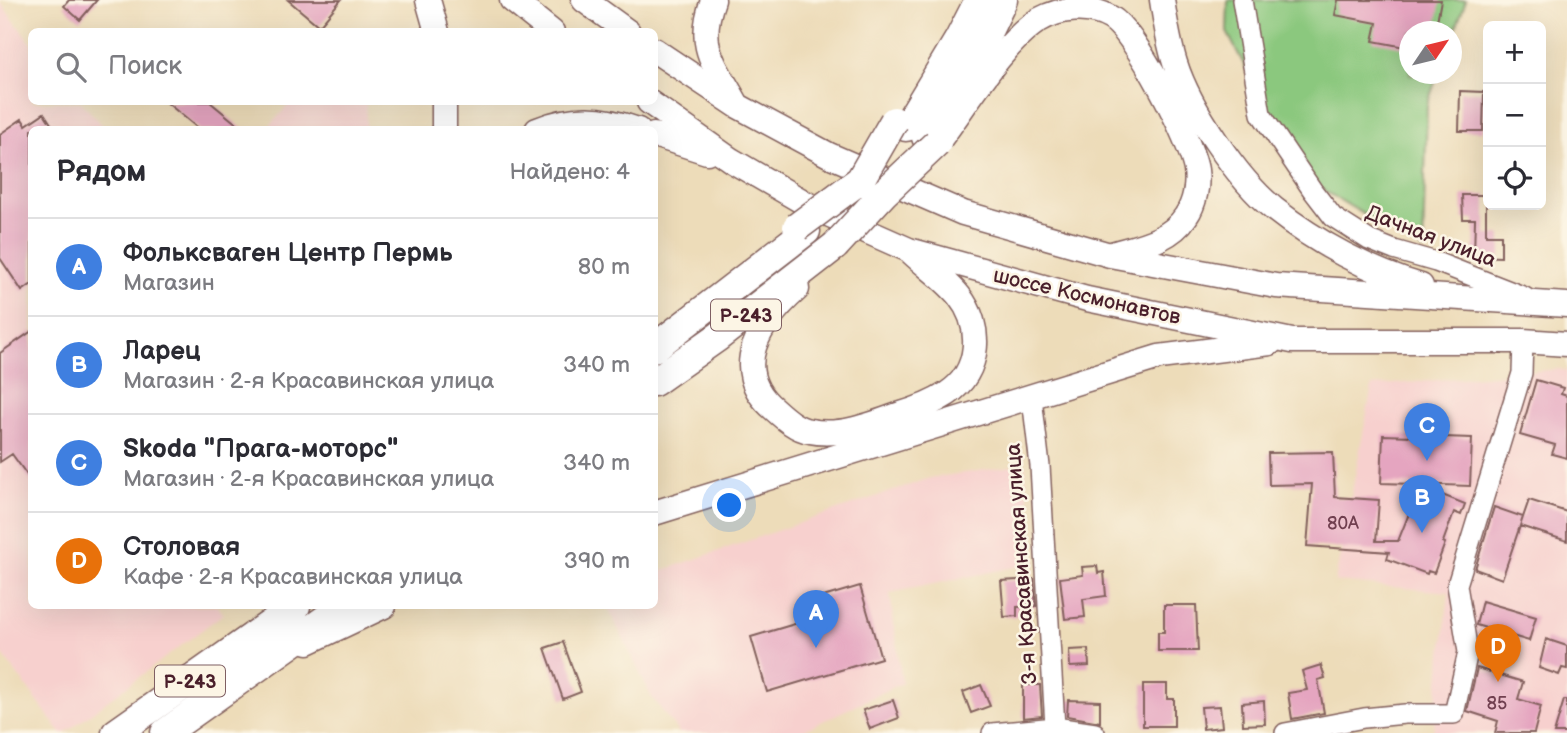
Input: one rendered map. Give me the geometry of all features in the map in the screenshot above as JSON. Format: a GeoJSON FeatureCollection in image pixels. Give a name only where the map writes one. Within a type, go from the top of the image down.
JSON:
{"type":"FeatureCollection","features":[{"type":"Feature","properties":{"kind":"highway","name":"Р-243"},"geometry":{"type":"LineString","coordinates":[[916,132],[979,0]]}},
{"type":"Feature","properties":{"kind":"highway","name":"Р-243"},"geometry":{"type":"LineString","coordinates":[[658,379],[840,248],[872,187],[979,50],[1003,0]]}},
{"type":"Feature","properties":{"kind":"highway"},"geometry":{"type":"LineString","coordinates":[[802,229],[872,187]]}},
{"type":"Feature","properties":{"kind":"highway","name":"Р-243"},"geometry":{"type":"LineString","coordinates":[[658,345],[802,229]]}},
{"type":"Feature","properties":{"kind":"highway","name":"Р-243"},"geometry":{"type":"LineString","coordinates":[[116,733],[290,609]]}},
{"type":"Feature","properties":{"kind":"highway","name":"Р-243"},"geometry":{"type":"LineString","coordinates":[[165,733],[340,609]]}},
{"type":"Feature","properties":{"kind":"main road"},"geometry":{"type":"LineString","coordinates":[[428,0],[436,28]]}},
{"type":"Feature","properties":{"kind":"main road"},"geometry":{"type":"LineString","coordinates":[[512,0],[547,28]]}},
{"type":"Feature","properties":{"kind":"main road"},"geometry":{"type":"LineString","coordinates":[[584,0],[622,28]]}},
{"type":"Feature","properties":{"kind":"main road"},"geometry":{"type":"LineString","coordinates":[[713,0],[705,25],[705,44],[738,106]]}},
{"type":"Feature","properties":{"kind":"main road"},"geometry":{"type":"LineString","coordinates":[[916,132],[964,0]]}},
{"type":"Feature","properties":{"kind":"main road"},"geometry":{"type":"LineString","coordinates":[[1162,0],[1175,64],[1192,98],[1212,134],[1244,178],[1273,208],[1320,241],[1366,265],[1408,282],[1456,296]]}},
{"type":"Feature","properties":{"kind":"main road"},"geometry":{"type":"LineString","coordinates":[[916,132],[1040,20],[1064,10],[1087,10],[1110,18],[1130,36],[1151,68],[1190,150],[1196,171],[1195,197],[1186,216],[1173,229],[1159,240],[1110,255]]}},
{"type":"Feature","properties":{"kind":"main road"},"geometry":{"type":"LineString","coordinates":[[658,53],[738,106],[829,155],[963,213],[1110,255],[1276,286],[1559,304]]}},
{"type":"Feature","properties":{"kind":"main road"},"geometry":{"type":"LineString","coordinates":[[444,105],[444,126]]}},
{"type":"Feature","properties":{"kind":"main road","name":"шоссе Космонавтов"},"geometry":{"type":"LineString","coordinates":[[653,105],[731,160],[812,207],[909,250],[1087,299],[1292,341],[1523,341],[1567,344]]}},
{"type":"Feature","properties":{"kind":"main road"},"geometry":{"type":"LineString","coordinates":[[546,126],[560,120],[590,119],[621,126]]}},
{"type":"Feature","properties":{"kind":"main road"},"geometry":{"type":"LineString","coordinates":[[658,136],[731,160]]}},
{"type":"Feature","properties":{"kind":"main road"},"geometry":{"type":"LineString","coordinates":[[658,328],[700,300],[765,248],[802,229]]}},
{"type":"Feature","properties":{"kind":"main road"},"geometry":{"type":"LineString","coordinates":[[840,248],[779,304],[762,327],[750,354],[753,378],[765,402],[788,422],[809,431],[860,428],[918,408],[949,393],[965,376],[974,355],[976,334],[971,317],[958,296],[909,250]]}},
{"type":"Feature","properties":{"kind":"main road"},"geometry":{"type":"LineString","coordinates":[[658,512],[1159,357],[1292,341]]}},
{"type":"Feature","properties":{"kind":"main road"},"geometry":{"type":"LineString","coordinates":[[209,703],[314,639],[378,609]]}},
{"type":"Feature","properties":{"kind":"street","name":"Дачная улица"},"geometry":{"type":"LineString","coordinates":[[1242,0],[1261,114],[1333,217],[1381,245],[1436,262],[1474,279],[1559,304]]}},
{"type":"Feature","properties":{"kind":"street"},"geometry":{"type":"LineString","coordinates":[[1284,733],[1364,718],[1405,714],[1454,714],[1468,652],[1457,585],[1519,383],[1524,363],[1523,341]]}},
{"type":"Feature","properties":{"kind":"street","name":"3-я Красавинская улица"},"geometry":{"type":"LineString","coordinates":[[1031,398],[1040,466],[1055,727]]}},
{"type":"Feature","properties":{"kind":"street"},"geometry":{"type":"LineString","coordinates":[[992,733],[1055,727],[1096,733]]}},
{"type":"Feature","properties":{"kind":"shaded area"},"geometry":{"type":"Polygon","coordinates":[[[0,2],[28,39],[28,105],[84,105],[103,126],[28,126],[28,609],[220,609],[223,614],[65,733],[61,733],[0,651],[0,2]]]}},
{"type":"Feature","properties":{"kind":"shaded area"},"geometry":{"type":"Polygon","coordinates":[[[288,105],[366,105],[366,126],[270,126],[288,105]]]}},
{"type":"Feature","properties":{"kind":"shaded area"},"geometry":{"type":"Polygon","coordinates":[[[1559,369],[1567,371],[1567,733],[1433,733],[1449,592],[1335,582],[1372,386],[1559,369]]]}},
{"type":"Feature","properties":{"kind":"shaded area"},"geometry":{"type":"Polygon","coordinates":[[[1025,464],[1034,563],[890,593],[902,683],[798,733],[679,733],[651,696],[608,609],[658,609],[658,572],[930,478],[1025,464]]]}},
{"type":"Feature","properties":{"kind":"green space"},"geometry":{"type":"Polygon","coordinates":[[[1228,0],[1466,0],[1458,21],[1399,21],[1399,84],[1434,84],[1427,105],[1423,250],[1315,185],[1264,103],[1227,32],[1228,0]]]}},
{"type":"Feature","properties":{"kind":"building"},"geometry":{"type":"Polygon","coordinates":[[[69,0],[97,0],[80,20],[64,6],[69,0]]]}},
{"type":"Feature","properties":{"kind":"building"},"geometry":{"type":"Polygon","coordinates":[[[288,0],[341,0],[319,26],[288,0]]]}},
{"type":"Feature","properties":{"kind":"building"},"geometry":{"type":"Polygon","coordinates":[[[1338,0],[1441,0],[1437,21],[1399,21],[1399,46],[1373,41],[1377,23],[1335,15],[1338,0]]]}},
{"type":"Feature","properties":{"kind":"building"},"geometry":{"type":"Polygon","coordinates":[[[1460,91],[1483,92],[1483,131],[1459,131],[1460,91]]]}},
{"type":"Feature","properties":{"kind":"building"},"geometry":{"type":"Polygon","coordinates":[[[170,105],[214,105],[239,126],[195,126],[170,105]]]}},
{"type":"Feature","properties":{"kind":"building"},"geometry":{"type":"Polygon","coordinates":[[[44,113],[52,126],[28,126],[28,287],[22,291],[0,258],[0,134],[22,119],[26,125],[44,113]]]}},
{"type":"Feature","properties":{"kind":"building"},"geometry":{"type":"Polygon","coordinates":[[[1462,195],[1483,195],[1486,235],[1501,235],[1501,257],[1474,256],[1475,219],[1463,219],[1462,195]]]}},
{"type":"Feature","properties":{"kind":"building"},"geometry":{"type":"Polygon","coordinates":[[[28,334],[28,476],[12,454],[0,462],[0,353],[28,334]]]}},
{"type":"Feature","properties":{"kind":"building"},"geometry":{"type":"Polygon","coordinates":[[[1536,380],[1563,388],[1561,394],[1567,396],[1567,458],[1552,454],[1555,445],[1520,435],[1536,380]]]}},
{"type":"Feature","properties":{"kind":"building"},"geometry":{"type":"Polygon","coordinates":[[[1383,435],[1472,438],[1470,486],[1415,484],[1465,504],[1461,515],[1454,512],[1434,573],[1428,571],[1427,574],[1387,559],[1389,552],[1307,546],[1312,484],[1269,485],[1268,453],[1333,452],[1335,497],[1379,500],[1376,541],[1398,541],[1410,511],[1404,509],[1413,484],[1381,483],[1383,435]]]}},
{"type":"Feature","properties":{"kind":"building"},"geometry":{"type":"Polygon","coordinates":[[[1529,500],[1567,512],[1567,541],[1520,526],[1529,500]]]}},
{"type":"Feature","properties":{"kind":"building"},"geometry":{"type":"Polygon","coordinates":[[[1494,507],[1523,517],[1502,579],[1475,569],[1494,507]]]}},
{"type":"Feature","properties":{"kind":"building"},"geometry":{"type":"Polygon","coordinates":[[[1097,566],[1098,573],[1104,572],[1106,596],[1083,599],[1085,617],[1065,619],[1060,578],[1083,575],[1082,567],[1097,566]]]}},
{"type":"Feature","properties":{"kind":"building"},"geometry":{"type":"Polygon","coordinates":[[[1034,579],[1036,606],[1017,607],[1017,616],[1004,617],[1001,581],[1034,579]]]}},
{"type":"Feature","properties":{"kind":"building"},"geometry":{"type":"Polygon","coordinates":[[[860,586],[881,658],[767,692],[751,637],[818,617],[813,600],[860,586]]]}},
{"type":"Feature","properties":{"kind":"building"},"geometry":{"type":"Polygon","coordinates":[[[1482,601],[1536,617],[1529,641],[1476,625],[1482,601]]]}},
{"type":"Feature","properties":{"kind":"building"},"geometry":{"type":"Polygon","coordinates":[[[1164,605],[1196,605],[1198,651],[1158,651],[1158,632],[1164,632],[1164,605]]]}},
{"type":"Feature","properties":{"kind":"building"},"geometry":{"type":"Polygon","coordinates":[[[1546,639],[1567,646],[1567,669],[1562,668],[1559,675],[1539,668],[1546,639]]]}},
{"type":"Feature","properties":{"kind":"building"},"geometry":{"type":"Polygon","coordinates":[[[563,642],[581,692],[563,699],[545,648],[563,642]]]}},
{"type":"Feature","properties":{"kind":"building"},"geometry":{"type":"Polygon","coordinates":[[[1088,649],[1089,666],[1070,667],[1069,650],[1088,649]]]}},
{"type":"Feature","properties":{"kind":"building"},"geometry":{"type":"Polygon","coordinates":[[[1321,665],[1325,678],[1318,680],[1324,713],[1292,719],[1288,693],[1307,690],[1302,671],[1321,665]]]}},
{"type":"Feature","properties":{"kind":"building"},"geometry":{"type":"Polygon","coordinates":[[[1477,668],[1523,682],[1518,699],[1541,706],[1534,733],[1495,733],[1498,721],[1467,711],[1477,668]]]}},
{"type":"Feature","properties":{"kind":"building"},"geometry":{"type":"Polygon","coordinates":[[[1143,684],[1167,684],[1167,699],[1174,699],[1174,726],[1143,726],[1143,684]]]}},
{"type":"Feature","properties":{"kind":"building"},"geometry":{"type":"Polygon","coordinates":[[[981,685],[990,706],[971,713],[963,692],[981,685]]]}},
{"type":"Feature","properties":{"kind":"building"},"geometry":{"type":"Polygon","coordinates":[[[1023,685],[1040,685],[1042,716],[1023,718],[1023,685]]]}},
{"type":"Feature","properties":{"kind":"building"},"geometry":{"type":"Polygon","coordinates":[[[893,700],[899,718],[870,729],[863,710],[893,700]]]}},
{"type":"Feature","properties":{"kind":"building"},"geometry":{"type":"Polygon","coordinates":[[[1068,700],[1100,701],[1100,722],[1067,716],[1068,700]]]}},
{"type":"Feature","properties":{"kind":"building"},"geometry":{"type":"Polygon","coordinates":[[[1564,700],[1567,700],[1567,733],[1554,733],[1564,700]]]}},
{"type":"Feature","properties":{"kind":"building"},"geometry":{"type":"Polygon","coordinates":[[[1264,701],[1265,724],[1243,725],[1242,703],[1264,701]]]}},
{"type":"Feature","properties":{"kind":"building"},"geometry":{"type":"Polygon","coordinates":[[[1220,706],[1222,727],[1203,729],[1201,707],[1220,706]]]}},
{"type":"Feature","properties":{"kind":"place","name":"Skoda \"Прага-моторс\""},"geometry":{"type":"Point","coordinates":[1427,461]}},
{"type":"Feature","properties":{"kind":"place","name":"Ларец"},"geometry":{"type":"Point","coordinates":[1422,533]}},
{"type":"Feature","properties":{"kind":"place","name":"Фольксваген Центр Пермь"},"geometry":{"type":"Point","coordinates":[816,648]}},
{"type":"Feature","properties":{"kind":"place","name":"Столовая"},"geometry":{"type":"Point","coordinates":[1498,682]}}]}
